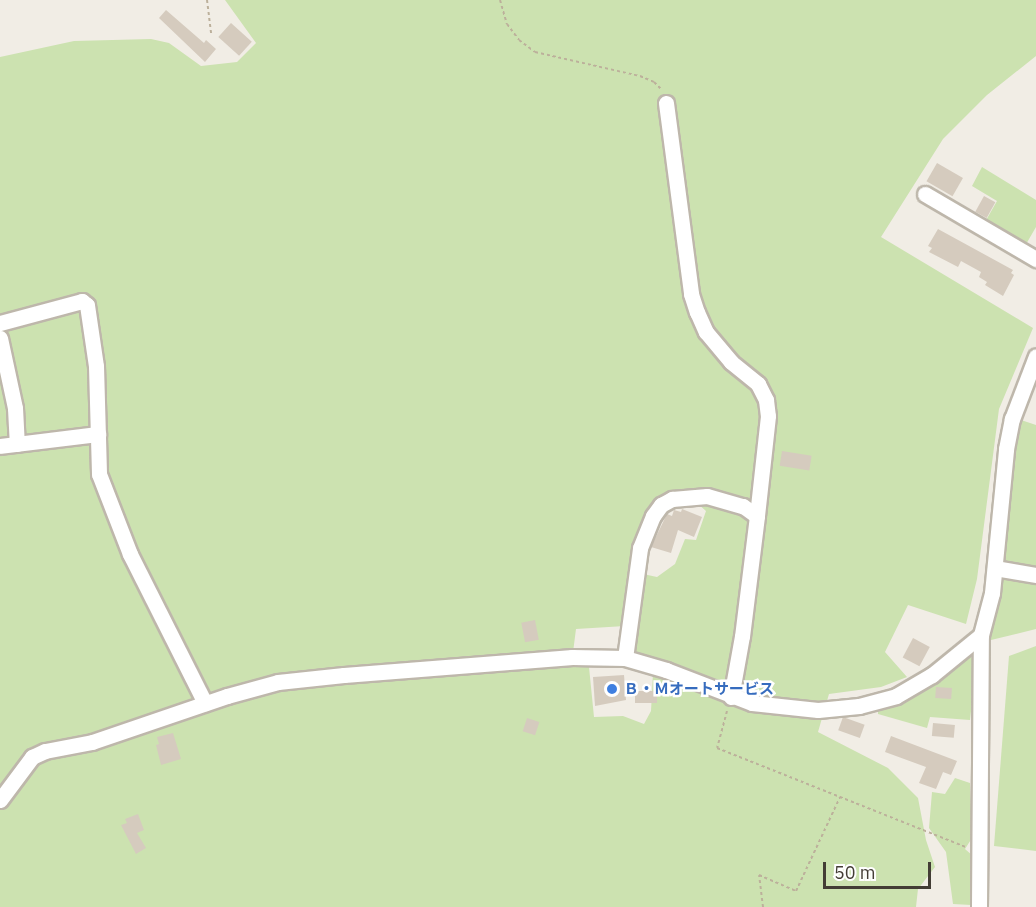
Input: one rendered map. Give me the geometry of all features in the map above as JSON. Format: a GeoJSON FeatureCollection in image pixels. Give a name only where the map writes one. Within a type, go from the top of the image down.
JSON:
{"type":"FeatureCollection","features":[{"type":"Feature","properties":{"kind":"street"},"geometry":{"type":"LineString","coordinates":[[666,103],[692,294],[697,312],[706,332],[731,362],[758,384],[766,400],[768,416],[742,636],[731,697]]}},
{"type":"Feature","properties":{"kind":"street"},"geometry":{"type":"LineString","coordinates":[[925,194],[1036,258]]}},
{"type":"Feature","properties":{"kind":"street"},"geometry":{"type":"LineString","coordinates":[[0,323],[82,301],[87,305],[96,366],[99,474],[114,519],[205,703]]}},
{"type":"Feature","properties":{"kind":"street"},"geometry":{"type":"LineString","coordinates":[[0,338],[15,408],[17,444]]}},
{"type":"Feature","properties":{"kind":"street"},"geometry":{"type":"LineString","coordinates":[[979,907],[981,635],[990,608],[1006,449],[1012,419],[1036,356]]}},
{"type":"Feature","properties":{"kind":"street"},"geometry":{"type":"LineString","coordinates":[[0,446],[98,434]]}},
{"type":"Feature","properties":{"kind":"street"},"geometry":{"type":"LineString","coordinates":[[625,658],[640,548],[653,516],[661,505],[672,499],[707,496],[743,506],[757,516]]}},
{"type":"Feature","properties":{"kind":"street"},"geometry":{"type":"LineString","coordinates":[[995,568],[1036,575]]}},
{"type":"Feature","properties":{"kind":"street"},"geometry":{"type":"LineString","coordinates":[[0,800],[32,758],[45,751],[92,742],[205,703],[278,682],[572,657],[625,658],[666,670],[731,697],[769,706],[818,710],[859,706],[896,696],[932,675],[981,635]]}},
{"type":"Feature","properties":{"kind":"path"},"geometry":{"type":"LineString","coordinates":[[207,0],[211,34]]}},
{"type":"Feature","properties":{"kind":"path"},"geometry":{"type":"LineString","coordinates":[[500,0],[507,24],[519,40],[535,52],[640,76],[654,82],[661,90],[666,103]]}},
{"type":"Feature","properties":{"kind":"path"},"geometry":{"type":"LineString","coordinates":[[731,697],[717,748],[978,852]]}},
{"type":"Feature","properties":{"kind":"path"},"geometry":{"type":"LineString","coordinates":[[763,907],[759,875],[796,891],[840,796]]}},
{"type":"Feature","properties":{"kind":"green space"},"geometry":{"type":"Polygon","coordinates":[[[225,0],[1036,0],[1036,56],[987,95],[943,139],[881,237],[1033,328],[999,409],[977,579],[966,624],[908,605],[885,652],[907,677],[881,687],[829,694],[818,732],[888,768],[918,798],[926,840],[935,867],[918,889],[916,907],[0,907],[0,57],[74,41],[151,39],[169,43],[201,66],[237,62],[256,43],[225,0]],[[660,500],[625,626],[576,629],[572,660],[589,667],[594,717],[623,716],[644,724],[651,711],[653,673],[634,650],[643,574],[657,577],[675,564],[685,539],[696,540],[706,511],[697,503],[660,500]]]}},
{"type":"Feature","properties":{"kind":"green space"},"geometry":{"type":"Polygon","coordinates":[[[982,167],[1036,200],[1036,227],[1025,246],[985,222],[997,201],[972,186],[982,167]]]}},
{"type":"Feature","properties":{"kind":"green space"},"geometry":{"type":"Polygon","coordinates":[[[1018,419],[1036,425],[1036,570],[1003,564],[1008,482],[1018,419]]]}},
{"type":"Feature","properties":{"kind":"green space"},"geometry":{"type":"Polygon","coordinates":[[[1001,576],[1036,582],[1036,629],[991,640],[991,626],[998,605],[1001,576]]]}},
{"type":"Feature","properties":{"kind":"green space"},"geometry":{"type":"Polygon","coordinates":[[[1036,646],[1036,851],[994,846],[1009,656],[1036,646]]]}},
{"type":"Feature","properties":{"kind":"green space"},"geometry":{"type":"Polygon","coordinates":[[[970,654],[974,656],[975,675],[970,720],[930,717],[927,728],[878,714],[878,709],[891,708],[915,697],[970,654]]]}},
{"type":"Feature","properties":{"kind":"green space"},"geometry":{"type":"Polygon","coordinates":[[[955,778],[970,783],[972,838],[965,849],[973,856],[971,905],[953,904],[946,852],[929,828],[932,792],[945,794],[955,778]]]}},
{"type":"Feature","properties":{"kind":"building"},"geometry":{"type":"Polygon","coordinates":[[[166,10],[204,43],[206,40],[216,49],[205,62],[159,18],[166,10]]]}},
{"type":"Feature","properties":{"kind":"building"},"geometry":{"type":"Polygon","coordinates":[[[231,23],[252,42],[239,56],[218,37],[231,23]]]}},
{"type":"Feature","properties":{"kind":"building"},"geometry":{"type":"Polygon","coordinates":[[[937,163],[963,178],[952,196],[926,181],[937,163]]]}},
{"type":"Feature","properties":{"kind":"building"},"geometry":{"type":"Polygon","coordinates":[[[984,196],[995,202],[987,218],[975,212],[984,196]]]}},
{"type":"Feature","properties":{"kind":"building"},"geometry":{"type":"Polygon","coordinates":[[[938,229],[1013,270],[1011,273],[1014,275],[1003,296],[985,285],[987,282],[979,277],[981,272],[961,261],[958,267],[929,252],[932,248],[928,246],[938,229]]]}},
{"type":"Feature","properties":{"kind":"building"},"geometry":{"type":"Polygon","coordinates":[[[782,451],[812,456],[809,471],[780,466],[782,451]]]}},
{"type":"Feature","properties":{"kind":"building"},"geometry":{"type":"Polygon","coordinates":[[[682,509],[702,517],[694,537],[678,530],[671,553],[651,547],[667,514],[672,516],[674,510],[681,512],[682,509]]]}},
{"type":"Feature","properties":{"kind":"building"},"geometry":{"type":"Polygon","coordinates":[[[535,620],[539,640],[525,642],[521,623],[535,620]]]}},
{"type":"Feature","properties":{"kind":"building"},"geometry":{"type":"Polygon","coordinates":[[[913,638],[930,647],[919,666],[903,657],[913,638]]]}},
{"type":"Feature","properties":{"kind":"building"},"geometry":{"type":"Polygon","coordinates":[[[624,675],[626,700],[595,706],[593,677],[624,675]]]}},
{"type":"Feature","properties":{"kind":"building"},"geometry":{"type":"Polygon","coordinates":[[[936,687],[952,688],[951,699],[935,698],[936,687]]]}},
{"type":"Feature","properties":{"kind":"building"},"geometry":{"type":"Polygon","coordinates":[[[635,691],[657,691],[657,703],[635,703],[635,691]]]}},
{"type":"Feature","properties":{"kind":"building"},"geometry":{"type":"Polygon","coordinates":[[[843,717],[865,725],[860,738],[838,730],[843,717]]]}},
{"type":"Feature","properties":{"kind":"building"},"geometry":{"type":"Polygon","coordinates":[[[527,718],[539,722],[535,735],[523,731],[527,718]]]}},
{"type":"Feature","properties":{"kind":"building"},"geometry":{"type":"Polygon","coordinates":[[[933,723],[955,725],[954,738],[932,736],[933,723]]]}},
{"type":"Feature","properties":{"kind":"building"},"geometry":{"type":"Polygon","coordinates":[[[173,733],[181,759],[161,765],[156,745],[159,744],[157,737],[173,733]]]}},
{"type":"Feature","properties":{"kind":"building"},"geometry":{"type":"Polygon","coordinates":[[[891,736],[957,761],[951,775],[943,772],[936,789],[919,783],[926,767],[885,752],[891,736]]]}},
{"type":"Feature","properties":{"kind":"building"},"geometry":{"type":"Polygon","coordinates":[[[138,814],[144,830],[137,833],[146,848],[136,854],[121,825],[127,823],[125,819],[138,814]]]}},
{"type":"Feature","properties":{"kind":"place","name":"Ｂ・Ｍオートサービス"},"geometry":{"type":"Point","coordinates":[612,689]}}]}
